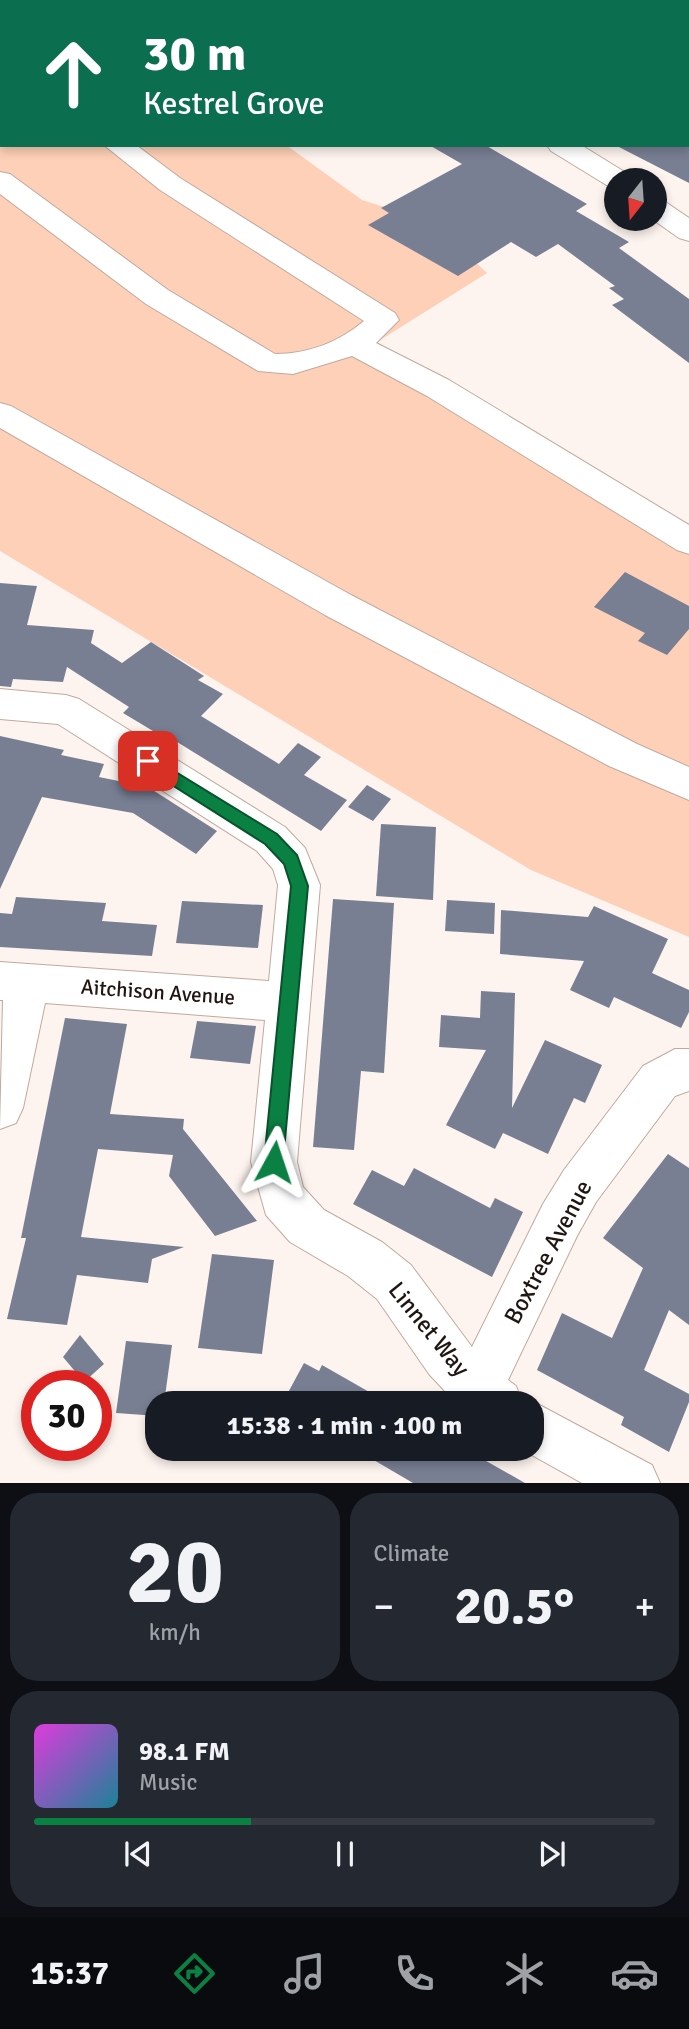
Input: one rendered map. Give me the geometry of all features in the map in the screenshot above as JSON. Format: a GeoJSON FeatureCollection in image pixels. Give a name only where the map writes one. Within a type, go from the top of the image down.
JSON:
{"type":"FeatureCollection","features":[{"type":"Feature","properties":{"kind":"street"},"geometry":{"type":"LineString","coordinates":[[0,180],[157,297],[269,364],[292,364],[355,345],[384,320],[170,184],[121,147]]}},
{"type":"Feature","properties":{"kind":"street"},"geometry":{"type":"LineString","coordinates":[[564,147],[604,171]]}},
{"type":"Feature","properties":{"kind":"street"},"geometry":{"type":"LineString","coordinates":[[667,216],[689,232]]}},
{"type":"Feature","properties":{"kind":"street"},"geometry":{"type":"LineString","coordinates":[[355,345],[438,388],[689,541]]}},
{"type":"Feature","properties":{"kind":"street"},"geometry":{"type":"LineString","coordinates":[[0,414],[338,605],[623,755],[689,784]]}},
{"type":"Feature","properties":{"kind":"street","name":"Linnet Way"},"geometry":{"type":"LineString","coordinates":[[0,704],[65,710],[271,839],[291,860],[299,886],[274,1162],[283,1199],[307,1226],[365,1259],[394,1282],[447,1356],[483,1391]]}},
{"type":"Feature","properties":{"kind":"street","name":"Aitchison Avenue"},"geometry":{"type":"LineString","coordinates":[[0,1108],[14,982],[288,1002]]}},
{"type":"Feature","properties":{"kind":"street","name":"Boxtree Avenue"},"geometry":{"type":"LineString","coordinates":[[490,1391],[560,1220],[580,1186],[659,1080],[675,1070],[689,1070]]}},
{"type":"Feature","properties":{"kind":"street"},"geometry":{"type":"LineString","coordinates":[[544,1434],[634,1483]]}},
{"type":"Feature","properties":{"kind":"shaded area"},"geometry":{"type":"Polygon","coordinates":[[[0,147],[289,147],[362,200],[432,222],[487,273],[377,342],[689,531],[689,937],[531,870],[0,551],[0,147]]]}},
{"type":"Feature","properties":{"kind":"building"},"geometry":{"type":"Polygon","coordinates":[[[432,147],[488,147],[587,204],[576,211],[604,227],[604,231],[610,231],[629,242],[619,248],[689,299],[689,363],[612,305],[624,299],[609,288],[615,286],[558,244],[536,257],[511,242],[458,276],[368,225],[389,213],[381,208],[462,164],[432,147]]]}},
{"type":"Feature","properties":{"kind":"building"},"geometry":{"type":"Polygon","coordinates":[[[619,147],[689,147],[689,183],[667,172],[667,168],[660,168],[619,147]]]}},
{"type":"Feature","properties":{"kind":"building"},"geometry":{"type":"Polygon","coordinates":[[[625,572],[689,606],[689,629],[667,655],[638,641],[645,633],[594,607],[625,572]]]}},
{"type":"Feature","properties":{"kind":"building"},"geometry":{"type":"Polygon","coordinates":[[[0,583],[37,586],[27,625],[94,630],[91,643],[122,663],[151,642],[204,676],[198,680],[223,694],[201,716],[279,764],[298,743],[321,757],[304,775],[347,800],[321,831],[161,732],[158,734],[123,713],[129,707],[67,667],[63,682],[13,679],[11,687],[0,686],[0,583]]]}},
{"type":"Feature","properties":{"kind":"building"},"geometry":{"type":"Polygon","coordinates":[[[0,736],[64,750],[61,755],[104,764],[99,777],[148,787],[217,831],[196,854],[133,813],[42,797],[0,889],[0,736]]]}},
{"type":"Feature","properties":{"kind":"building"},"geometry":{"type":"Polygon","coordinates":[[[367,785],[391,799],[373,821],[348,807],[367,785]]]}},
{"type":"Feature","properties":{"kind":"building"},"geometry":{"type":"Polygon","coordinates":[[[381,824],[436,827],[433,900],[376,896],[381,824]]]}},
{"type":"Feature","properties":{"kind":"building"},"geometry":{"type":"Polygon","coordinates":[[[16,897],[106,903],[102,921],[157,925],[152,956],[0,947],[0,913],[12,914],[16,897]]]}},
{"type":"Feature","properties":{"kind":"building"},"geometry":{"type":"Polygon","coordinates":[[[333,899],[394,903],[384,1073],[361,1071],[354,1150],[313,1147],[333,899]]]}},
{"type":"Feature","properties":{"kind":"building"},"geometry":{"type":"Polygon","coordinates":[[[447,900],[495,903],[494,934],[445,931],[447,900]]]}},
{"type":"Feature","properties":{"kind":"building"},"geometry":{"type":"Polygon","coordinates":[[[182,901],[263,905],[258,948],[176,943],[182,901]]]}},
{"type":"Feature","properties":{"kind":"building"},"geometry":{"type":"Polygon","coordinates":[[[594,906],[668,939],[652,973],[689,990],[689,1012],[681,1028],[614,997],[609,1008],[570,990],[584,961],[500,954],[501,910],[588,917],[594,906]]]}},
{"type":"Feature","properties":{"kind":"building"},"geometry":{"type":"Polygon","coordinates":[[[481,991],[515,993],[512,1108],[545,1040],[602,1065],[585,1103],[574,1098],[548,1154],[503,1133],[495,1149],[446,1125],[486,1050],[439,1047],[441,1015],[480,1018],[481,991]]]}},
{"type":"Feature","properties":{"kind":"building"},"geometry":{"type":"Polygon","coordinates":[[[65,1018],[127,1024],[110,1114],[184,1119],[183,1129],[257,1221],[215,1236],[169,1176],[173,1155],[98,1149],[81,1237],[184,1247],[152,1259],[148,1283],[77,1275],[67,1325],[7,1319],[26,1238],[21,1238],[65,1018]]]}},
{"type":"Feature","properties":{"kind":"building"},"geometry":{"type":"Polygon","coordinates":[[[197,1021],[256,1026],[250,1064],[190,1058],[197,1021]]]}},
{"type":"Feature","properties":{"kind":"building"},"geometry":{"type":"Polygon","coordinates":[[[668,1154],[689,1168],[689,1325],[669,1310],[644,1370],[689,1394],[689,1402],[669,1452],[621,1425],[624,1417],[537,1370],[562,1313],[612,1338],[643,1268],[603,1238],[668,1154]]]}},
{"type":"Feature","properties":{"kind":"building"},"geometry":{"type":"Polygon","coordinates":[[[414,1168],[490,1208],[495,1198],[523,1212],[492,1277],[353,1204],[372,1170],[404,1186],[414,1168]]]}},
{"type":"Feature","properties":{"kind":"building"},"geometry":{"type":"Polygon","coordinates":[[[212,1254],[274,1260],[262,1354],[198,1348],[212,1254]]]}},
{"type":"Feature","properties":{"kind":"building"},"geometry":{"type":"Polygon","coordinates":[[[80,1335],[104,1364],[97,1370],[74,1370],[63,1357],[80,1335]]]}},
{"type":"Feature","properties":{"kind":"building"},"geometry":{"type":"Polygon","coordinates":[[[126,1341],[172,1345],[166,1391],[145,1391],[145,1415],[116,1413],[126,1341]]]}},
{"type":"Feature","properties":{"kind":"building"},"geometry":{"type":"Polygon","coordinates":[[[304,1363],[319,1371],[322,1365],[368,1391],[289,1391],[304,1363]]]}},
{"type":"Feature","properties":{"kind":"building"},"geometry":{"type":"Polygon","coordinates":[[[375,1461],[486,1461],[525,1483],[413,1483],[375,1461]]]}},
{"type":"Feature","properties":{"kind":"route"},"geometry":{"type":"LineString","coordinates":[[148,761],[271,839],[291,860],[299,886],[274,1162]]}}]}
